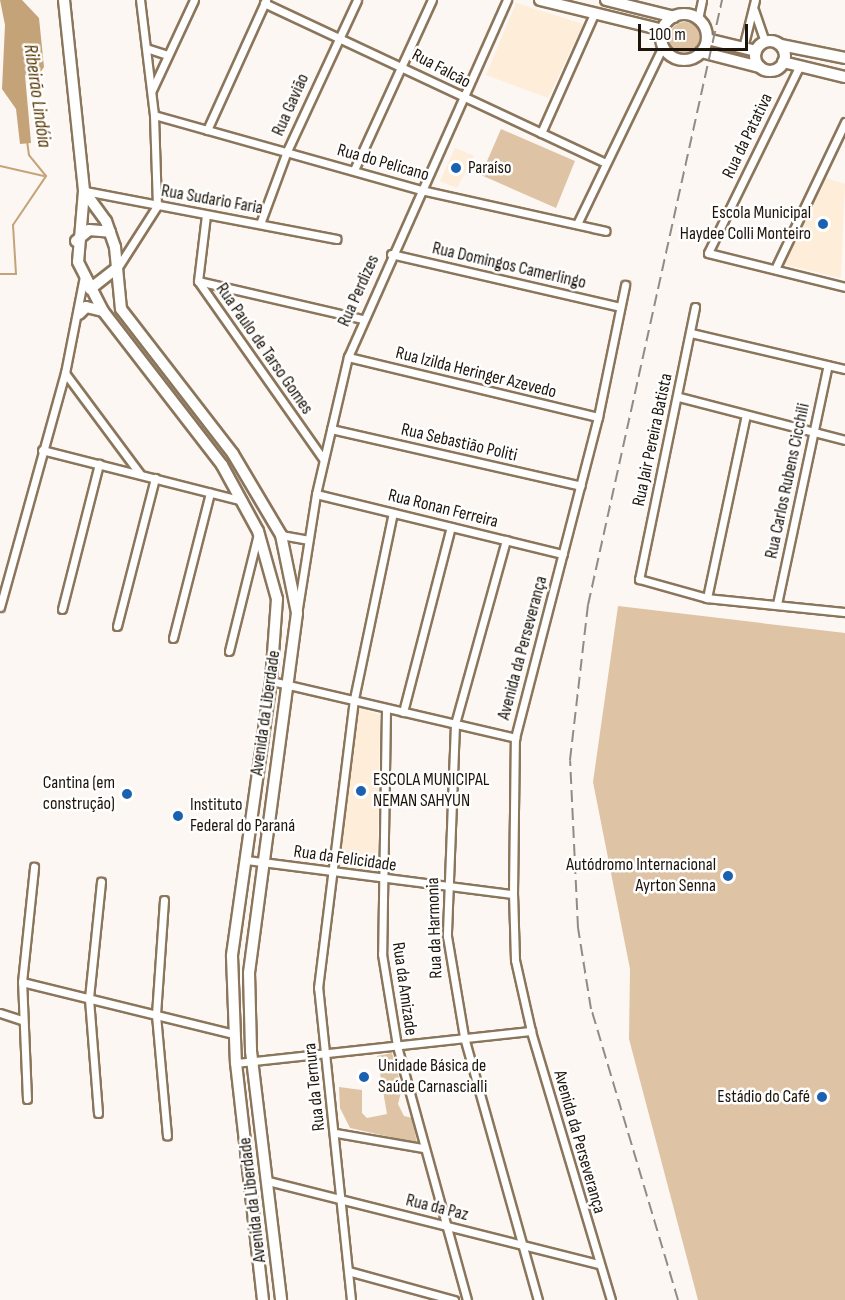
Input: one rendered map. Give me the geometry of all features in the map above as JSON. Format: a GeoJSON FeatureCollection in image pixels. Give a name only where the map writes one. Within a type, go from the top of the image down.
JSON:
{"type":"FeatureCollection","features":[{"type":"Feature","properties":{"kind":"street"},"geometry":{"type":"LineString","coordinates":[[64,0],[84,191],[76,241]]}},
{"type":"Feature","properties":{"kind":"street"},"geometry":{"type":"LineString","coordinates":[[79,314],[90,289],[116,269],[157,206],[154,115],[140,0]]}},
{"type":"Feature","properties":{"kind":"street"},"geometry":{"type":"LineString","coordinates":[[151,92],[194,0]]}},
{"type":"Feature","properties":{"kind":"street","name":"Rua Gavião"},"geometry":{"type":"LineString","coordinates":[[260,224],[287,151],[357,0]]}},
{"type":"Feature","properties":{"kind":"street"},"geometry":{"type":"LineString","coordinates":[[354,170],[432,0]]}},
{"type":"Feature","properties":{"kind":"street","name":"Rua Perdizes"},"geometry":{"type":"LineString","coordinates":[[297,613],[316,494],[348,357],[362,319],[465,99],[507,0]]}},
{"type":"Feature","properties":{"kind":"street"},"geometry":{"type":"LineString","coordinates":[[540,0],[663,30]]}},
{"type":"Feature","properties":{"kind":"street"},"geometry":{"type":"LineString","coordinates":[[606,0],[674,17],[698,19]]}},
{"type":"Feature","properties":{"kind":"street"},"geometry":{"type":"LineString","coordinates":[[701,52],[707,39],[698,19],[702,0]]}},
{"type":"Feature","properties":{"kind":"street"},"geometry":{"type":"LineString","coordinates":[[207,129],[265,2]]}},
{"type":"Feature","properties":{"kind":"street","name":"Rua Falcão"},"geometry":{"type":"LineString","coordinates":[[265,2],[401,65],[465,99],[603,162]]}},
{"type":"Feature","properties":{"kind":"street"},"geometry":{"type":"LineString","coordinates":[[754,4],[765,42]]}},
{"type":"Feature","properties":{"kind":"street"},"geometry":{"type":"LineString","coordinates":[[743,48],[754,4]]}},
{"type":"Feature","properties":{"kind":"street"},"geometry":{"type":"LineString","coordinates":[[541,133],[594,14]]}},
{"type":"Feature","properties":{"kind":"street"},"geometry":{"type":"LineString","coordinates":[[577,224],[603,162],[663,46],[663,30],[674,17]]}},
{"type":"Feature","properties":{"kind":"street"},"geometry":{"type":"LineString","coordinates":[[707,39],[756,51]]}},
{"type":"Feature","properties":{"kind":"street"},"geometry":{"type":"LineString","coordinates":[[765,42],[845,58]]}},
{"type":"Feature","properties":{"kind":"street"},"geometry":{"type":"LineString","coordinates":[[756,51],[765,42]]}},
{"type":"Feature","properties":{"kind":"street"},"geometry":{"type":"LineString","coordinates":[[781,45],[783,62]]}},
{"type":"Feature","properties":{"kind":"street"},"geometry":{"type":"LineString","coordinates":[[663,46],[680,59],[701,52],[773,70],[783,62],[845,77]]}},
{"type":"Feature","properties":{"kind":"street"},"geometry":{"type":"LineString","coordinates":[[146,48],[168,55]]}},
{"type":"Feature","properties":{"kind":"street"},"geometry":{"type":"LineString","coordinates":[[756,51],[760,67]]}},
{"type":"Feature","properties":{"kind":"street","name":"Rua da Patativa"},"geometry":{"type":"LineString","coordinates":[[775,269],[708,253],[800,65]]}},
{"type":"Feature","properties":{"kind":"street","name":"Rua do Pelicano"},"geometry":{"type":"LineString","coordinates":[[154,115],[421,190],[606,231]]}},
{"type":"Feature","properties":{"kind":"street"},"geometry":{"type":"LineString","coordinates":[[845,122],[775,269],[845,286]]}},
{"type":"Feature","properties":{"kind":"street","name":"Rua Sudario Faria"},"geometry":{"type":"LineString","coordinates":[[84,191],[336,239]]}},
{"type":"Feature","properties":{"kind":"street","name":"Avenida da Liberdade"},"geometry":{"type":"LineString","coordinates":[[84,191],[110,232],[121,309],[233,454],[281,535],[297,613],[261,863],[249,973],[252,1059],[282,1300]]}},
{"type":"Feature","properties":{"kind":"street","name":"Rua Paulo de Tarso Gomes"},"geometry":{"type":"LineString","coordinates":[[206,215],[198,281],[323,459]]}},
{"type":"Feature","properties":{"kind":"street"},"geometry":{"type":"LineString","coordinates":[[76,241],[89,230],[110,232]]}},
{"type":"Feature","properties":{"kind":"street","name":"Avenida da Liberdade"},"geometry":{"type":"LineString","coordinates":[[76,241],[84,276],[103,311],[222,465],[243,501],[258,531],[277,599],[271,681],[232,956],[236,1063],[263,1300]]}},
{"type":"Feature","properties":{"kind":"street","name":"Rua Domingos Camerlingo"},"geometry":{"type":"LineString","coordinates":[[392,254],[620,307]]}},
{"type":"Feature","properties":{"kind":"street"},"geometry":{"type":"LineString","coordinates":[[1,603],[64,374],[79,314],[84,276]]}},
{"type":"Feature","properties":{"kind":"street"},"geometry":{"type":"LineString","coordinates":[[198,281],[362,319]]}},
{"type":"Feature","properties":{"kind":"street","name":"Avenida da Perseverança"},"geometry":{"type":"LineString","coordinates":[[611,1300],[598,1264],[531,1031],[515,960],[513,894],[515,738],[598,417],[625,285]]}},
{"type":"Feature","properties":{"kind":"street"},"geometry":{"type":"LineString","coordinates":[[79,314],[86,307],[103,311]]}},
{"type":"Feature","properties":{"kind":"street","name":"Rua Jair Pereira Batista"},"geometry":{"type":"LineString","coordinates":[[695,307],[679,397],[639,579],[707,597]]}},
{"type":"Feature","properties":{"kind":"street"},"geometry":{"type":"LineString","coordinates":[[691,333],[845,369]]}},
{"type":"Feature","properties":{"kind":"street","name":"Rua Izilda Heringer Azevedo"},"geometry":{"type":"LineString","coordinates":[[348,357],[598,417]]}},
{"type":"Feature","properties":{"kind":"street","name":"Rua Carlos Rubens Cicchili"},"geometry":{"type":"LineString","coordinates":[[777,604],[828,365]]}},
{"type":"Feature","properties":{"kind":"street"},"geometry":{"type":"LineString","coordinates":[[64,374],[140,474]]}},
{"type":"Feature","properties":{"kind":"street"},"geometry":{"type":"LineString","coordinates":[[679,397],[845,440]]}},
{"type":"Feature","properties":{"kind":"street"},"geometry":{"type":"LineString","coordinates":[[746,415],[707,597],[845,612]]}},
{"type":"Feature","properties":{"kind":"street","name":"Rua Sebastião Politi"},"geometry":{"type":"LineString","coordinates":[[332,429],[581,486]]}},
{"type":"Feature","properties":{"kind":"street"},"geometry":{"type":"LineString","coordinates":[[42,450],[243,501]]}},
{"type":"Feature","properties":{"kind":"street"},"geometry":{"type":"LineString","coordinates":[[62,609],[99,464]]}},
{"type":"Feature","properties":{"kind":"street"},"geometry":{"type":"LineString","coordinates":[[117,626],[155,478]]}},
{"type":"Feature","properties":{"kind":"street"},"geometry":{"type":"LineString","coordinates":[[173,638],[210,493]]}},
{"type":"Feature","properties":{"kind":"street","name":"Rua Ronan Ferreira"},"geometry":{"type":"LineString","coordinates":[[316,494],[563,554]]}},
{"type":"Feature","properties":{"kind":"street","name":"Rua da Ternura"},"geometry":{"type":"LineString","coordinates":[[351,1300],[339,1198],[336,1133],[318,988],[354,699],[393,513]]}},
{"type":"Feature","properties":{"kind":"street"},"geometry":{"type":"LineString","coordinates":[[403,712],[451,527]]}},
{"type":"Feature","properties":{"kind":"street"},"geometry":{"type":"LineString","coordinates":[[229,651],[258,531]]}},
{"type":"Feature","properties":{"kind":"street"},"geometry":{"type":"LineString","coordinates":[[281,535],[309,540]]}},
{"type":"Feature","properties":{"kind":"street","name":"Rua da Harmonia"},"geometry":{"type":"LineString","coordinates":[[506,540],[455,724],[447,887],[451,980],[464,1036],[537,1300]]}},
{"type":"Feature","properties":{"kind":"street"},"geometry":{"type":"LineString","coordinates":[[271,681],[287,682],[386,709],[515,738]]}},
{"type":"Feature","properties":{"kind":"street","name":"Rua da Amizade"},"geometry":{"type":"LineString","coordinates":[[386,709],[381,880],[382,954],[397,1046],[423,1148],[467,1300]]}},
{"type":"Feature","properties":{"kind":"street","name":"Rua da Felicidade"},"geometry":{"type":"LineString","coordinates":[[246,860],[381,880],[513,894]]}},
{"type":"Feature","properties":{"kind":"street"},"geometry":{"type":"LineString","coordinates":[[27,1099],[22,982],[34,867]]}},
{"type":"Feature","properties":{"kind":"street"},"geometry":{"type":"LineString","coordinates":[[98,1113],[89,998],[101,882]]}},
{"type":"Feature","properties":{"kind":"street"},"geometry":{"type":"LineString","coordinates":[[164,900],[156,1015],[167,1136]]}},
{"type":"Feature","properties":{"kind":"street"},"geometry":{"type":"LineString","coordinates":[[22,982],[234,1034]]}},
{"type":"Feature","properties":{"kind":"street"},"geometry":{"type":"LineString","coordinates":[[0,1013],[22,1020]]}},
{"type":"Feature","properties":{"kind":"street"},"geometry":{"type":"LineString","coordinates":[[236,1063],[252,1059],[327,1056],[464,1036],[531,1031]]}},
{"type":"Feature","properties":{"kind":"street"},"geometry":{"type":"LineString","coordinates":[[336,1133],[423,1148]]}},
{"type":"Feature","properties":{"kind":"street","name":"Rua da Paz"},"geometry":{"type":"LineString","coordinates":[[268,1181],[598,1264]]}},
{"type":"Feature","properties":{"kind":"street"},"geometry":{"type":"LineString","coordinates":[[348,1271],[454,1300]]}},
{"type":"Feature","properties":{"kind":"shaded area"},"geometry":{"type":"Polygon","coordinates":[[[0,0],[22,0],[39,18],[44,67],[36,79],[25,75],[31,143],[20,144],[16,109],[2,89],[5,25],[0,0]]]}},
{"type":"Feature","properties":{"kind":"shaded area"},"geometry":{"type":"Polygon","coordinates":[[[516,3],[583,24],[548,98],[486,75],[516,3]]]}},
{"type":"Feature","properties":{"kind":"shaded area"},"geometry":{"type":"Polygon","coordinates":[[[685,22],[696,27],[701,38],[696,49],[685,54],[674,49],[669,38],[674,27],[685,22]]]}},
{"type":"Feature","properties":{"kind":"shaded area"},"geometry":{"type":"Polygon","coordinates":[[[501,129],[575,161],[556,208],[481,175],[501,129]]]}},
{"type":"Feature","properties":{"kind":"shaded area","name":"Paraíso"},"geometry":{"type":"Polygon","coordinates":[[[455,148],[474,156],[457,188],[440,181],[455,148]]]}},
{"type":"Feature","properties":{"kind":"shaded area","name":"Escola Municipal Haydee Colli Monteiro"},"geometry":{"type":"Polygon","coordinates":[[[823,177],[845,184],[841,278],[782,264],[823,177]]]}},
{"type":"Feature","properties":{"kind":"shaded area","name":"Autódromo Internacional Ayrton Senna"},"geometry":{"type":"Polygon","coordinates":[[[618,606],[845,633],[845,1300],[698,1300],[629,1039],[630,969],[593,782],[618,606]]]}},
{"type":"Feature","properties":{"kind":"shaded area","name":"ESCOLA MUNICIPAL NEMAN SAHYUN"},"geometry":{"type":"Polygon","coordinates":[[[356,707],[380,715],[377,873],[334,868],[356,707]]]}},
{"type":"Feature","properties":{"kind":"shaded area"},"geometry":{"type":"Polygon","coordinates":[[[392,1053],[402,1088],[398,1104],[404,1116],[412,1118],[417,1143],[350,1128],[340,1108],[339,1087],[362,1090],[362,1113],[367,1118],[387,1114],[377,1056],[392,1053]]]}},
{"type":"Feature","properties":{"kind":"waterway","name":"Ribeirão Lindóia"},"geometry":{"type":"LineString","coordinates":[[0,274],[16,274],[13,225],[46,176],[29,155],[27,140]]}},
{"type":"Feature","properties":{"kind":"waterway"},"geometry":{"type":"LineString","coordinates":[[0,166],[44,176]]}},
{"type":"Feature","properties":{"kind":"railway"},"geometry":{"type":"LineString","coordinates":[[678,1300],[591,1009],[578,928],[570,760],[588,605],[722,0]]}},
{"type":"Feature","properties":{"kind":"place","name":"Paraíso"},"geometry":{"type":"Point","coordinates":[456,168]}},
{"type":"Feature","properties":{"kind":"place","name":"Escola Municipal Haydee Colli Monteiro"},"geometry":{"type":"Point","coordinates":[823,224]}},
{"type":"Feature","properties":{"kind":"place","name":"ESCOLA MUNICIPAL NEMAN SAHYUN"},"geometry":{"type":"Point","coordinates":[361,791]}},
{"type":"Feature","properties":{"kind":"place","name":"Cantina (em construção)"},"geometry":{"type":"Point","coordinates":[127,794]}},
{"type":"Feature","properties":{"kind":"place","name":"Instituto Federal do Paraná"},"geometry":{"type":"Point","coordinates":[178,816]}},
{"type":"Feature","properties":{"kind":"place","name":"Autódromo Internacional Ayrton Senna"},"geometry":{"type":"Point","coordinates":[728,876]}},
{"type":"Feature","properties":{"kind":"place","name":"Unidade Básica de Saúde Carnascialli"},"geometry":{"type":"Point","coordinates":[364,1077]}},
{"type":"Feature","properties":{"kind":"place","name":"Estádio do Café"},"geometry":{"type":"Point","coordinates":[822,1097]}}]}
